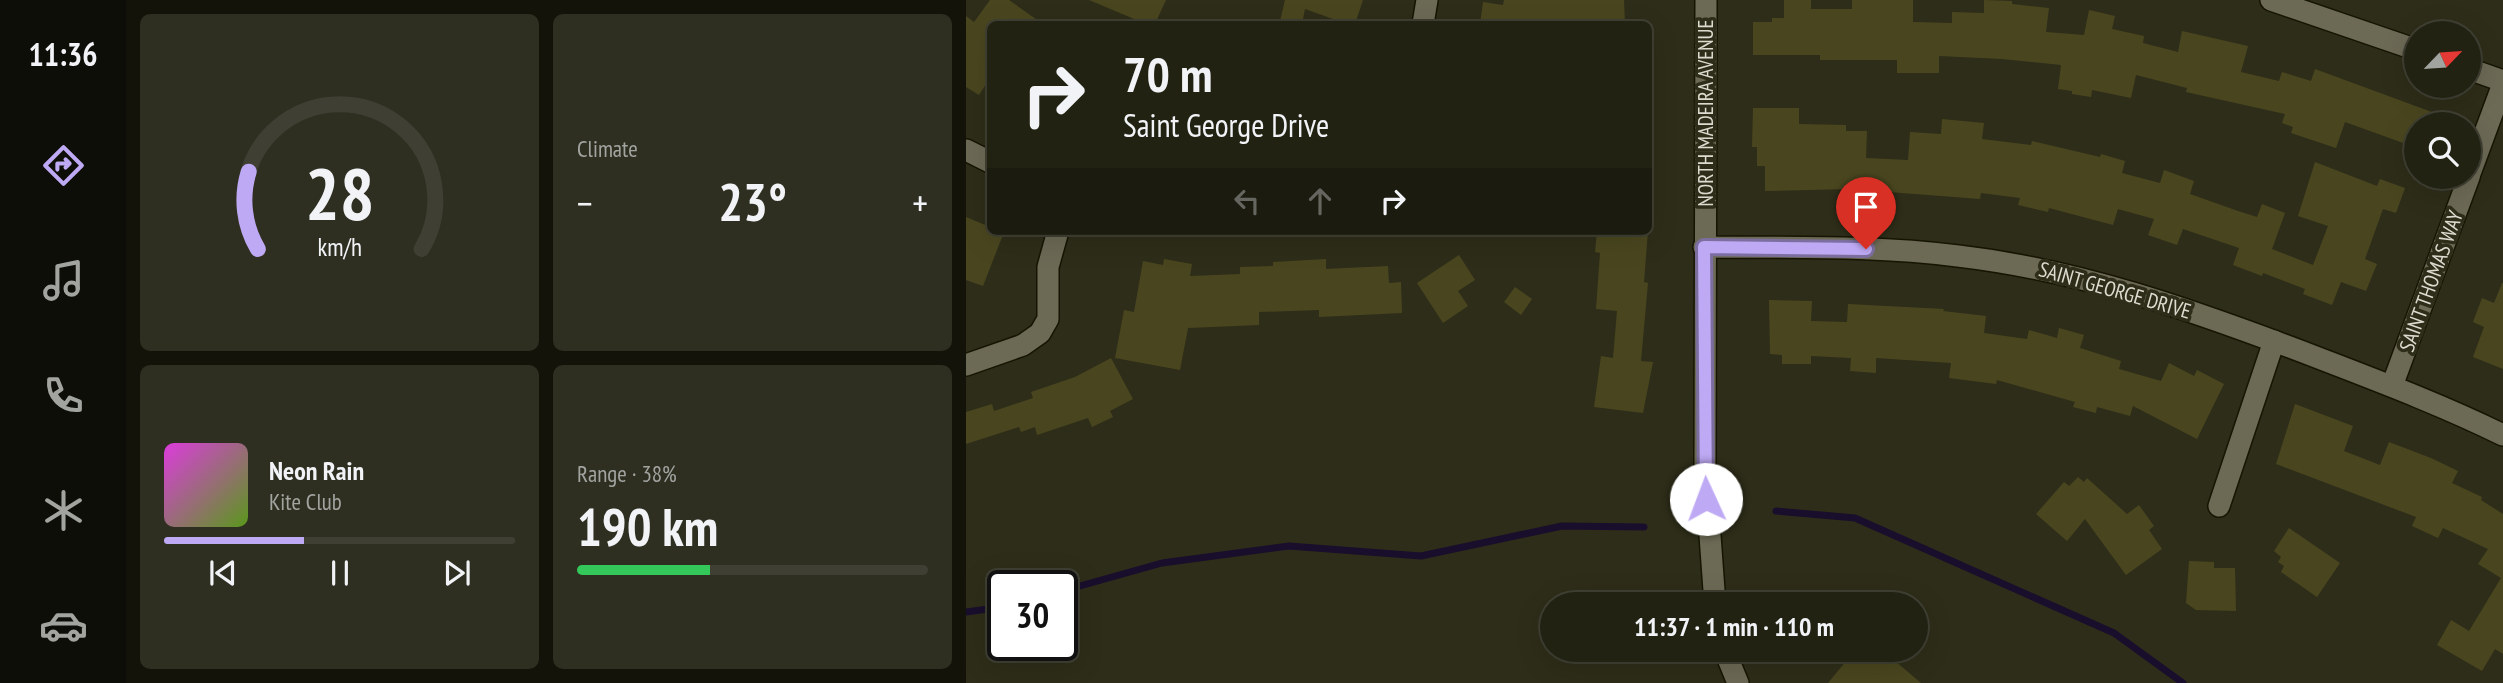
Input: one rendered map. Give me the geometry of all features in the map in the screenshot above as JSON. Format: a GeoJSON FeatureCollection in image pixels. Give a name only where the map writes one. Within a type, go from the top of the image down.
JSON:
{"type":"FeatureCollection","features":[{"type":"Feature","properties":{"kind":"street"},"geometry":{"type":"LineString","coordinates":[[1424,21],[1427,0]]}},
{"type":"Feature","properties":{"kind":"street","name":"NORTH MADEIRA AVENUE"},"geometry":{"type":"LineString","coordinates":[[1706,0],[1705,467],[1714,592]]}},
{"type":"Feature","properties":{"kind":"street"},"geometry":{"type":"LineString","coordinates":[[2271,0],[2404,46]]}},
{"type":"Feature","properties":{"kind":"street"},"geometry":{"type":"LineString","coordinates":[[2482,74],[2503,83]]}},
{"type":"Feature","properties":{"kind":"street","name":"SAINT THOMAS WAY"},"geometry":{"type":"LineString","coordinates":[[2481,143],[2503,83]]}},
{"type":"Feature","properties":{"kind":"street"},"geometry":{"type":"LineString","coordinates":[[966,150],[987,160]]}},
{"type":"Feature","properties":{"kind":"street","name":"SAINT THOMAS WAY"},"geometry":{"type":"LineString","coordinates":[[2392,386],[2464,189]]}},
{"type":"Feature","properties":{"kind":"street"},"geometry":{"type":"LineString","coordinates":[[966,365],[1023,345],[1041,333],[1048,318],[1048,267],[1057,235]]}},
{"type":"Feature","properties":{"kind":"street","name":"SAINT GEORGE DRIVE"},"geometry":{"type":"LineString","coordinates":[[1704,247],[1898,250],[1959,256],[2025,266],[2133,291],[2392,386],[2503,435]]}},
{"type":"Feature","properties":{"kind":"street"},"geometry":{"type":"LineString","coordinates":[[2219,506],[2274,341]]}},
{"type":"Feature","properties":{"kind":"street"},"geometry":{"type":"LineString","coordinates":[[1729,662],[1738,683]]}},
{"type":"Feature","properties":{"kind":"building"},"geometry":{"type":"Polygon","coordinates":[[[990,0],[1009,0],[1039,21],[987,21],[987,83],[979,95],[966,87],[966,16],[974,22],[990,0]]]}},
{"type":"Feature","properties":{"kind":"building"},"geometry":{"type":"Polygon","coordinates":[[[1089,0],[1166,0],[1156,21],[1139,21],[1089,0]]]}},
{"type":"Feature","properties":{"kind":"building"},"geometry":{"type":"Polygon","coordinates":[[[1285,0],[1363,0],[1356,21],[1339,21],[1305,9],[1303,21],[1280,21],[1285,0]]]}},
{"type":"Feature","properties":{"kind":"building"},"geometry":{"type":"Polygon","coordinates":[[[1504,0],[1624,0],[1625,21],[1480,21],[1483,2],[1503,5],[1504,0]]]}},
{"type":"Feature","properties":{"kind":"building"},"geometry":{"type":"Polygon","coordinates":[[[1784,0],[1811,0],[1811,9],[1852,9],[1852,0],[1913,0],[1913,22],[1952,23],[1952,12],[1984,13],[1984,0],[2012,1],[2012,4],[2049,8],[2046,32],[2084,35],[2089,10],[2115,16],[2112,29],[2144,36],[2143,43],[2178,52],[2182,31],[2248,46],[2241,72],[2279,81],[2282,72],[2311,81],[2315,69],[2432,112],[2404,112],[2404,143],[2345,122],[2336,148],[2291,133],[2293,127],[2282,123],[2285,114],[2186,92],[2187,88],[2136,75],[2131,98],[2092,90],[2091,97],[2058,89],[2061,65],[1939,56],[1939,73],[1897,73],[1897,60],[1820,60],[1820,55],[1753,55],[1753,22],[1772,22],[1772,18],[1784,18],[1784,0]]]}},
{"type":"Feature","properties":{"kind":"building"},"geometry":{"type":"Polygon","coordinates":[[[1753,108],[1799,108],[1799,124],[1846,125],[1846,131],[1867,131],[1866,158],[1908,160],[1910,132],[1941,134],[1942,119],[1984,123],[1982,139],[2031,145],[2032,141],[2100,157],[2101,154],[2125,161],[2122,173],[2160,183],[2164,170],[2194,181],[2190,194],[2257,217],[2262,204],[2285,213],[2272,249],[2313,265],[2328,226],[2298,216],[2315,162],[2377,186],[2380,179],[2405,189],[2396,213],[2383,209],[2365,259],[2377,264],[2366,291],[2341,282],[2332,305],[2303,294],[2305,289],[2233,265],[2239,248],[2183,229],[2177,245],[2148,235],[2154,219],[2118,209],[2113,225],[2049,208],[2048,212],[2018,205],[2020,198],[1981,193],[1980,199],[1850,189],[1765,191],[1765,166],[1757,166],[1757,147],[1752,147],[1753,108]]]}},
{"type":"Feature","properties":{"kind":"building"},"geometry":{"type":"Polygon","coordinates":[[[966,217],[987,226],[987,235],[1003,235],[983,286],[966,280],[966,217]]]}},
{"type":"Feature","properties":{"kind":"building"},"geometry":{"type":"Polygon","coordinates":[[[1597,235],[1648,235],[1644,282],[1648,283],[1641,361],[1653,362],[1643,413],[1594,407],[1601,356],[1613,358],[1617,311],[1596,309],[1600,253],[1595,252],[1597,235]]]}},
{"type":"Feature","properties":{"kind":"building"},"geometry":{"type":"Polygon","coordinates":[[[1459,255],[1475,280],[1458,291],[1468,306],[1443,323],[1417,283],[1459,255]]]}},
{"type":"Feature","properties":{"kind":"building"},"geometry":{"type":"Polygon","coordinates":[[[1164,259],[1192,264],[1190,276],[1240,274],[1240,267],[1326,259],[1326,269],[1388,266],[1389,283],[1401,282],[1402,313],[1319,317],[1319,310],[1259,312],[1259,325],[1188,328],[1180,370],[1115,358],[1124,310],[1134,312],[1143,261],[1163,265],[1164,259]]]}},
{"type":"Feature","properties":{"kind":"building"},"geometry":{"type":"Polygon","coordinates":[[[2502,283],[2503,369],[2473,357],[2484,327],[2473,322],[2482,298],[2494,303],[2502,283]]]}},
{"type":"Feature","properties":{"kind":"building"},"geometry":{"type":"Polygon","coordinates":[[[1515,287],[1532,299],[1521,315],[1504,302],[1515,287]]]}},
{"type":"Feature","properties":{"kind":"building"},"geometry":{"type":"Polygon","coordinates":[[[1769,300],[1812,301],[1811,321],[1847,322],[1848,304],[1944,309],[1943,311],[1986,316],[1984,333],[2027,339],[2029,330],[2057,338],[2059,328],[2084,335],[2080,348],[2121,361],[2119,369],[2161,381],[2169,363],[2194,376],[2197,370],[2224,384],[2197,439],[2133,406],[2130,416],[2097,407],[2096,413],[2073,407],[2075,402],[1997,380],[1996,384],[1949,378],[1951,363],[1876,358],[1876,373],[1850,371],[1851,358],[1811,356],[1811,364],[1782,364],[1782,355],[1770,354],[1769,300]]]}},
{"type":"Feature","properties":{"kind":"building"},"geometry":{"type":"Polygon","coordinates":[[[1111,358],[1133,399],[1110,411],[1113,417],[1092,427],[1088,418],[1037,435],[1035,427],[1021,432],[1019,427],[966,444],[966,412],[992,404],[994,411],[1033,398],[1031,392],[1075,377],[1111,358]]]}},
{"type":"Feature","properties":{"kind":"building"},"geometry":{"type":"Polygon","coordinates":[[[2295,404],[2353,426],[2344,451],[2380,465],[2389,442],[2431,458],[2458,471],[2452,483],[2482,497],[2481,500],[2503,514],[2503,654],[2495,649],[2482,671],[2437,645],[2451,620],[2469,631],[2501,578],[2478,564],[2488,549],[2443,528],[2438,538],[2412,526],[2416,517],[2276,464],[2295,404]]]}},
{"type":"Feature","properties":{"kind":"building"},"geometry":{"type":"Polygon","coordinates":[[[2078,477],[2084,482],[2087,478],[2127,514],[2139,505],[2154,526],[2149,530],[2162,549],[2126,575],[2085,519],[2067,541],[2036,514],[2064,482],[2069,486],[2078,477]]]}},
{"type":"Feature","properties":{"kind":"building"},"geometry":{"type":"Polygon","coordinates":[[[2289,528],[2340,563],[2317,597],[2281,572],[2284,566],[2278,562],[2281,557],[2274,551],[2289,528]]]}},
{"type":"Feature","properties":{"kind":"building"},"geometry":{"type":"Polygon","coordinates":[[[2189,561],[2214,562],[2214,568],[2235,568],[2236,611],[2196,610],[2186,603],[2189,561]]]}},
{"type":"Feature","properties":{"kind":"building"},"geometry":{"type":"Polygon","coordinates":[[[1845,662],[1896,662],[1921,683],[1828,683],[1845,662]]]}},
{"type":"Feature","properties":{"kind":"waterway"},"geometry":{"type":"LineString","coordinates":[[1776,511],[1855,518],[2114,633],[2183,683]]}},
{"type":"Feature","properties":{"kind":"waterway"},"geometry":{"type":"LineString","coordinates":[[1078,587],[1162,563],[1289,546],[1421,556],[1562,526],[1644,527]]}},
{"type":"Feature","properties":{"kind":"waterway"},"geometry":{"type":"LineString","coordinates":[[966,612],[987,609]]}},
{"type":"Feature","properties":{"kind":"route"},"geometry":{"type":"LineString","coordinates":[[1706,499],[1704,247],[1866,249]]}}]}
